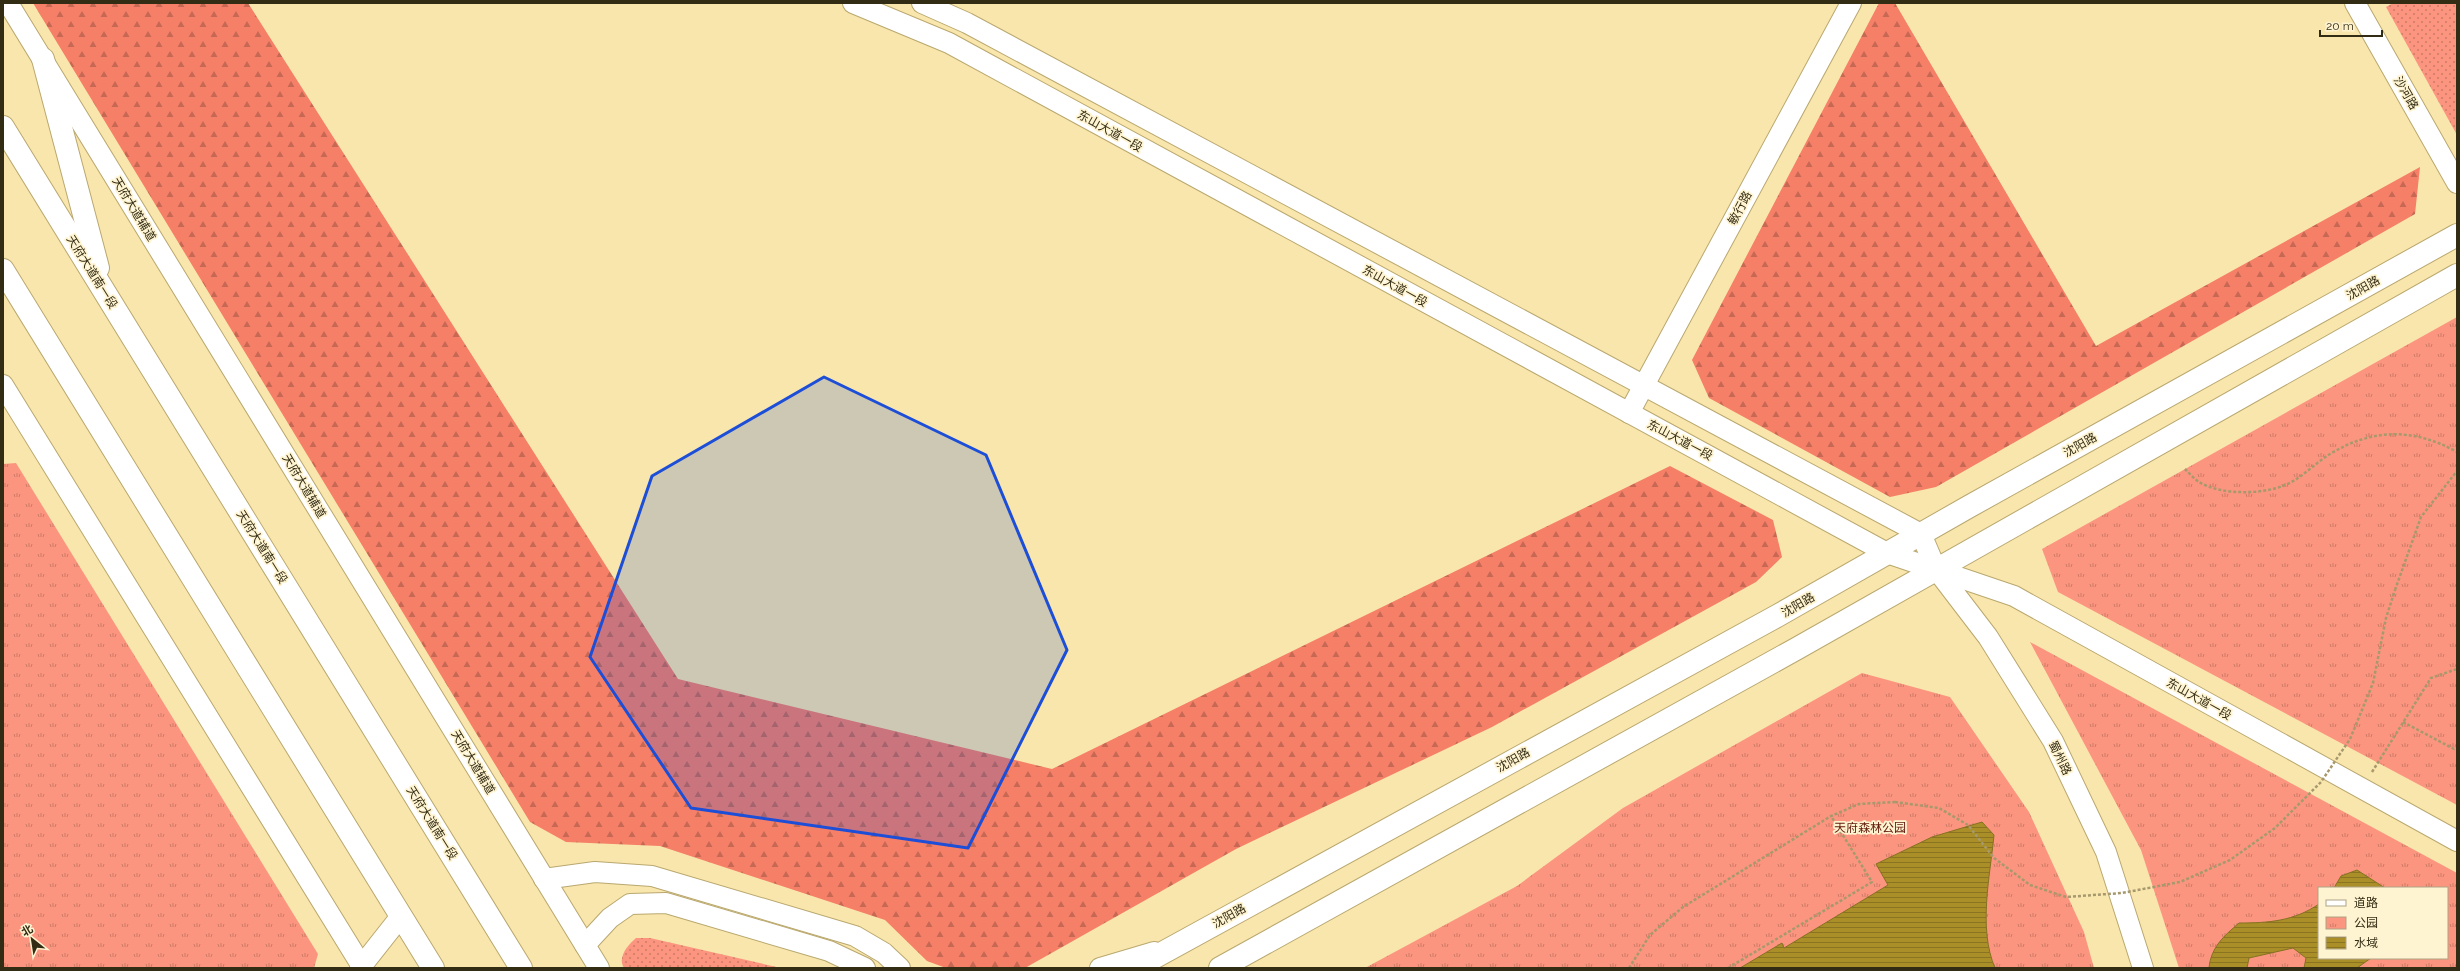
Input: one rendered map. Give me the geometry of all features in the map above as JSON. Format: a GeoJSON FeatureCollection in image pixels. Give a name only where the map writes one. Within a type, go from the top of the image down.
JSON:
{"type":"FeatureCollection","features":[{"type":"Feature","properties":{"kind":"main road"},"geometry":{"type":"LineString","coordinates":[[43,59],[104,291]]}},
{"type":"Feature","properties":{"kind":"main road","name":"天府大道南一段"},"geometry":{"type":"LineString","coordinates":[[3,127],[522,968]]}},
{"type":"Feature","properties":{"kind":"main road","name":"沈阳路"},"geometry":{"type":"LineString","coordinates":[[1135,968],[1770,620],[1921,534],[2457,235]]}},
{"type":"Feature","properties":{"kind":"main road"},"geometry":{"type":"LineString","coordinates":[[3,270],[433,968]]}},
{"type":"Feature","properties":{"kind":"main road"},"geometry":{"type":"LineString","coordinates":[[1220,968],[1936,569],[2457,275]]}},
{"type":"Feature","properties":{"kind":"street","name":"天府大道辅道"},"geometry":{"type":"LineString","coordinates":[[8,3],[599,968]]}},
{"type":"Feature","properties":{"kind":"street","name":"东山大道一段"},"geometry":{"type":"LineString","coordinates":[[854,3],[949,43],[1888,553],[2014,596],[2457,841]]}},
{"type":"Feature","properties":{"kind":"street"},"geometry":{"type":"LineString","coordinates":[[922,3],[968,23],[1921,534],[1936,569]]}},
{"type":"Feature","properties":{"kind":"street","name":"敏行路"},"geometry":{"type":"LineString","coordinates":[[1628,413],[1851,3]]}},
{"type":"Feature","properties":{"kind":"street","name":"沙河路"},"geometry":{"type":"LineString","coordinates":[[2355,3],[2457,183]]}},
{"type":"Feature","properties":{"kind":"street"},"geometry":{"type":"LineString","coordinates":[[3,385],[361,967],[401,916]]}},
{"type":"Feature","properties":{"kind":"street","name":"蜀州路"},"geometry":{"type":"LineString","coordinates":[[1936,569],[1988,637],[2053,741],[2106,852],[2143,968]]}},
{"type":"Feature","properties":{"kind":"street"},"geometry":{"type":"LineString","coordinates":[[544,880],[595,872],[652,876],[855,936],[884,953],[900,968]]}},
{"type":"Feature","properties":{"kind":"street"},"geometry":{"type":"LineString","coordinates":[[585,945],[610,918],[630,904],[666,903],[829,952],[865,968]]}},
{"type":"Feature","properties":{"kind":"street"},"geometry":{"type":"LineString","coordinates":[[1100,968],[1171,947]]}},
{"type":"Feature","properties":{"kind":"path"},"geometry":{"type":"LineString","coordinates":[[2185,469],[2199,482],[2213,488],[2248,493],[2285,485],[2330,454],[2358,440],[2393,433],[2436,441],[2457,452]]}},
{"type":"Feature","properties":{"kind":"path"},"geometry":{"type":"LineString","coordinates":[[1629,968],[1650,935],[1682,907],[1831,816],[1860,804],[1895,802],[1939,808],[1968,825],[1994,858],[2030,885],[2066,897],[2122,893],[2180,882],[2230,860],[2275,828],[2321,782],[2350,739],[2373,683],[2386,618],[2421,517],[2457,471]]}},
{"type":"Feature","properties":{"kind":"path"},"geometry":{"type":"LineString","coordinates":[[2361,789],[2431,678],[2457,669]]}},
{"type":"Feature","properties":{"kind":"path"},"geometry":{"type":"LineString","coordinates":[[2403,722],[2454,749],[2457,747]]}},
{"type":"Feature","properties":{"kind":"path"},"geometry":{"type":"LineString","coordinates":[[1728,968],[1872,882],[1831,816]]}},
{"type":"Feature","properties":{"kind":"highlighted area"},"geometry":{"type":"Polygon","coordinates":[[[824,377],[986,455],[1067,650],[968,848],[691,808],[590,657],[652,476],[824,377]]]}},
{"type":"Feature","properties":{"kind":"green space"},"geometry":{"type":"Polygon","coordinates":[[[33,3],[248,3],[678,679],[1052,769],[1670,466],[1773,520],[1782,557],[1756,582],[1492,727],[1236,849],[1025,968],[946,968],[927,961],[885,920],[660,846],[566,842],[530,822],[33,3]]]}},
{"type":"Feature","properties":{"kind":"green space"},"geometry":{"type":"Polygon","coordinates":[[[1879,3],[1895,3],[2096,346],[2420,167],[2415,214],[1936,487],[1890,497],[1709,398],[1692,360],[1879,3]]]}},
{"type":"Feature","properties":{"kind":"green space"},"geometry":{"type":"Polygon","coordinates":[[[2393,3],[2457,3],[2457,135],[2386,7],[2393,3]]]}},
{"type":"Feature","properties":{"kind":"green space"},"geometry":{"type":"Polygon","coordinates":[[[2457,317],[2457,805],[2058,592],[2042,549],[2457,317]]]}},
{"type":"Feature","properties":{"kind":"green space"},"geometry":{"type":"Polygon","coordinates":[[[16,463],[318,954],[314,968],[3,968],[3,464],[16,463]]]}},
{"type":"Feature","properties":{"kind":"green space"},"geometry":{"type":"Polygon","coordinates":[[[2030,642],[2457,873],[2457,968],[2179,968],[2141,850],[2030,642]]]}},
{"type":"Feature","properties":{"kind":"green space","name":"天府森林公园"},"geometry":{"type":"Polygon","coordinates":[[[1862,673],[1950,697],[2029,812],[2084,932],[2094,968],[1365,968],[1517,886],[1623,808],[1862,673]]]}},
{"type":"Feature","properties":{"kind":"green space"},"geometry":{"type":"Polygon","coordinates":[[[636,938],[650,938],[781,968],[624,968],[622,960],[624,952],[636,938]]]}},
{"type":"Feature","properties":{"kind":"water"},"geometry":{"type":"Polygon","coordinates":[[[1982,822],[1994,835],[1988,885],[1986,919],[1990,953],[1995,968],[1740,968],[1782,943],[1784,948],[1888,885],[1876,864],[1932,837],[1982,822]]]}},
{"type":"Feature","properties":{"kind":"water"},"geometry":{"type":"Polygon","coordinates":[[[2357,870],[2383,887],[2335,887],[2341,876],[2357,870]]]}},
{"type":"Feature","properties":{"kind":"water"},"geometry":{"type":"Polygon","coordinates":[[[2318,905],[2318,959],[2370,959],[2357,968],[2304,968],[2306,958],[2293,948],[2249,958],[2247,968],[2209,968],[2212,954],[2219,942],[2239,923],[2281,920],[2310,910],[2318,905]]]}}]}
